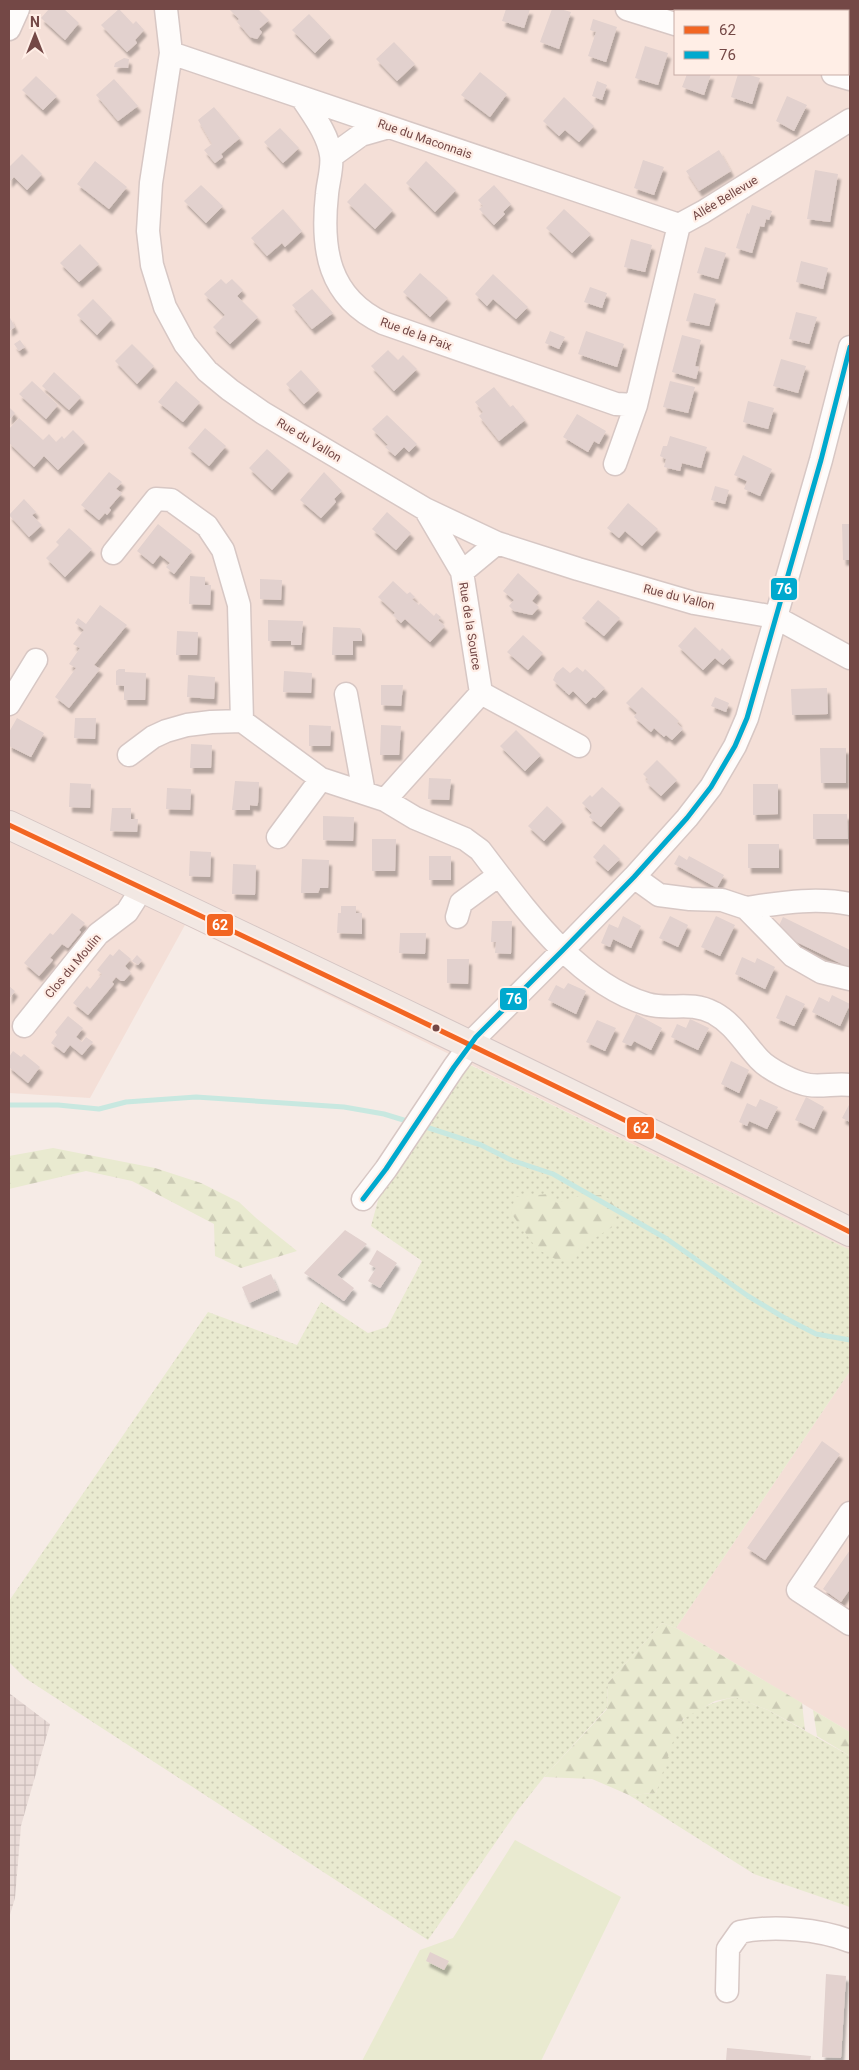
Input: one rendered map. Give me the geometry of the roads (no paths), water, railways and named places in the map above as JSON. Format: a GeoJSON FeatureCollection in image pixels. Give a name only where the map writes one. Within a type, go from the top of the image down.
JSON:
{"type":"FeatureCollection","features":[{"type":"Feature","properties":{"kind":"main road"},"geometry":{"type":"LineString","coordinates":[[9,825],[143,887],[470,1045],[850,1232]]}},
{"type":"Feature","properties":{"kind":"street"},"geometry":{"type":"LineString","coordinates":[[9,29],[18,9]]}},
{"type":"Feature","properties":{"kind":"street","name":"Rue du Vallon"},"geometry":{"type":"LineString","coordinates":[[166,9],[171,54],[151,184],[148,231],[152,265],[165,307],[185,344],[207,371],[250,404],[425,509],[497,543],[694,603],[775,617],[850,658]]}},
{"type":"Feature","properties":{"kind":"street"},"geometry":{"type":"LineString","coordinates":[[636,10],[674,24]]}},
{"type":"Feature","properties":{"kind":"street","name":"Rue du Maconnais"},"geometry":{"type":"LineString","coordinates":[[171,54],[679,225]]}},
{"type":"Feature","properties":{"kind":"street"},"geometry":{"type":"LineString","coordinates":[[836,75],[850,79]]}},
{"type":"Feature","properties":{"kind":"street","name":"Rue de la Paix"},"geometry":{"type":"LineString","coordinates":[[302,98],[322,129],[332,156],[324,229],[327,255],[333,274],[349,300],[367,315],[382,323],[616,404],[636,406]]}},
{"type":"Feature","properties":{"kind":"street","name":"Allée Bellevue"},"geometry":{"type":"LineString","coordinates":[[615,464],[636,406],[679,225],[850,120]]}},
{"type":"Feature","properties":{"kind":"street"},"geometry":{"type":"LineString","coordinates":[[332,156],[361,135],[389,127]]}},
{"type":"Feature","properties":{"kind":"street"},"geometry":{"type":"LineString","coordinates":[[363,1199],[386,1169],[470,1045],[634,877],[711,787],[747,718],[775,617],[842,417],[850,347]]}},
{"type":"Feature","properties":{"kind":"street"},"geometry":{"type":"LineString","coordinates":[[113,554],[156,499],[171,500],[207,526],[223,550],[238,605],[242,721]]}},
{"type":"Feature","properties":{"kind":"street","name":"Rue de la Source"},"geometry":{"type":"LineString","coordinates":[[425,509],[462,572],[481,693]]}},
{"type":"Feature","properties":{"kind":"street"},"geometry":{"type":"LineString","coordinates":[[462,572],[497,543]]}},
{"type":"Feature","properties":{"kind":"street"},"geometry":{"type":"LineString","coordinates":[[9,704],[36,660]]}},
{"type":"Feature","properties":{"kind":"street"},"geometry":{"type":"LineString","coordinates":[[385,800],[481,693],[579,746]]}},
{"type":"Feature","properties":{"kind":"street"},"geometry":{"type":"LineString","coordinates":[[346,694],[364,793]]}},
{"type":"Feature","properties":{"kind":"street"},"geometry":{"type":"LineString","coordinates":[[129,755],[153,737],[166,731],[187,725],[242,721],[321,779],[385,800],[415,818],[465,839],[480,850],[549,938],[562,951],[590,973],[622,993],[648,1004],[701,1007],[716,1015],[738,1033],[760,1060],[780,1073],[808,1085],[850,1085]]}},
{"type":"Feature","properties":{"kind":"street"},"geometry":{"type":"LineString","coordinates":[[278,837],[321,779]]}},
{"type":"Feature","properties":{"kind":"street"},"geometry":{"type":"LineString","coordinates":[[457,917],[461,903],[500,875]]}},
{"type":"Feature","properties":{"kind":"street"},"geometry":{"type":"LineString","coordinates":[[634,877],[659,895],[690,899],[722,900],[746,908],[793,956],[821,972],[850,979]]}},
{"type":"Feature","properties":{"kind":"street","name":"Clos du Moulin"},"geometry":{"type":"LineString","coordinates":[[24,1026],[98,934],[127,912],[143,887]]}},
{"type":"Feature","properties":{"kind":"street"},"geometry":{"type":"LineString","coordinates":[[746,908],[797,900],[831,900],[850,904]]}},
{"type":"Feature","properties":{"kind":"street"},"geometry":{"type":"LineString","coordinates":[[850,1513],[798,1590],[850,1624]]}},
{"type":"Feature","properties":{"kind":"street"},"geometry":{"type":"LineString","coordinates":[[727,1990],[728,1949],[740,1932],[761,1928],[832,1934],[850,1941]]}},
{"type":"Feature","properties":{"kind":"waterway"},"geometry":{"type":"LineString","coordinates":[[9,1105],[58,1105],[99,1109],[126,1102],[196,1097],[344,1107],[384,1114],[410,1122]]}},
{"type":"Feature","properties":{"kind":"waterway"},"geometry":{"type":"LineString","coordinates":[[423,1126],[481,1145],[511,1160],[553,1174],[667,1239],[748,1296],[783,1317],[816,1334],[850,1340]]}}]}
